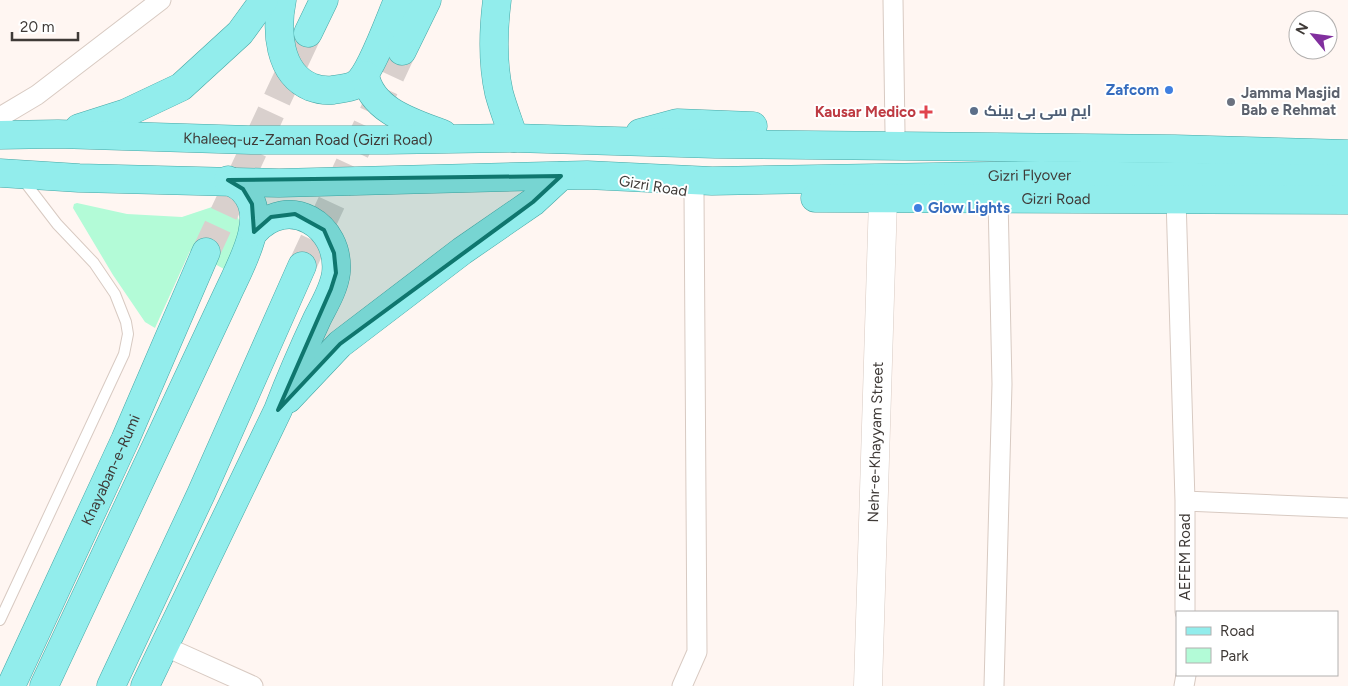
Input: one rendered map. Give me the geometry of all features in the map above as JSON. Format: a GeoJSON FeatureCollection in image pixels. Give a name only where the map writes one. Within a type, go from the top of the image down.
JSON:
{"type":"FeatureCollection","features":[{"type":"Feature","properties":{"kind":"main road"},"geometry":{"type":"LineString","coordinates":[[58,134],[126,113],[181,87],[240,33],[264,0]]}},
{"type":"Feature","properties":{"kind":"main road"},"geometry":{"type":"LineString","coordinates":[[282,0],[278,19],[286,62],[292,75],[302,83],[322,91],[355,85],[365,75],[398,0]]}},
{"type":"Feature","properties":{"kind":"main road"},"geometry":{"type":"LineString","coordinates":[[308,33],[324,0]]}},
{"type":"Feature","properties":{"kind":"main road"},"geometry":{"type":"LineString","coordinates":[[402,51],[427,0]]}},
{"type":"Feature","properties":{"kind":"main road"},"geometry":{"type":"LineString","coordinates":[[497,0],[493,34],[494,61],[499,94],[514,138]]}},
{"type":"Feature","properties":{"kind":"main road"},"geometry":{"type":"LineString","coordinates":[[365,75],[375,96],[387,109],[399,116],[455,139]]}},
{"type":"Feature","properties":{"kind":"main road"},"geometry":{"type":"LineString","coordinates":[[614,140],[677,123],[994,135],[1348,140]]}},
{"type":"Feature","properties":{"kind":"main road","name":"Khaleeq-uz-Zaman Road (Gizri Road)"},"geometry":{"type":"LineString","coordinates":[[0,135],[58,134],[251,140],[514,138],[614,140]]}},
{"type":"Feature","properties":{"kind":"main road","name":"Gizri Flyover"},"geometry":{"type":"LineString","coordinates":[[614,140],[715,144],[1176,149],[1348,154]]}},
{"type":"Feature","properties":{"kind":"main road"},"geometry":{"type":"LineString","coordinates":[[9,174],[79,178],[228,180],[279,183],[574,176]]}},
{"type":"Feature","properties":{"kind":"main road","name":"Gizri Flyover"},"geometry":{"type":"LineString","coordinates":[[703,187],[1041,175],[1348,179]]}},
{"type":"Feature","properties":{"kind":"main road"},"geometry":{"type":"LineString","coordinates":[[278,410],[340,344],[462,251],[574,176]]}},
{"type":"Feature","properties":{"kind":"main road","name":"Gizri Road"},"geometry":{"type":"LineString","coordinates":[[574,176],[703,187],[720,196],[883,199],[1176,198],[1348,200]]}},
{"type":"Feature","properties":{"kind":"main road"},"geometry":{"type":"LineString","coordinates":[[228,180],[243,189],[252,204],[255,213],[254,232]]}},
{"type":"Feature","properties":{"kind":"main road"},"geometry":{"type":"LineString","coordinates":[[44,686],[227,295],[254,232],[262,222],[272,217],[294,214],[307,219],[324,230],[330,239],[334,253],[336,273],[331,290],[296,365],[278,410],[145,686]]}},
{"type":"Feature","properties":{"kind":"main road","name":"Khayaban-e-Rumi"},"geometry":{"type":"LineString","coordinates":[[11,686],[124,440],[206,252]]}},
{"type":"Feature","properties":{"kind":"main road"},"geometry":{"type":"LineString","coordinates":[[111,686],[201,494],[302,266]]}},
{"type":"Feature","properties":{"kind":"street"},"geometry":{"type":"LineString","coordinates":[[0,117],[37,95],[161,0]]}},
{"type":"Feature","properties":{"kind":"street"},"geometry":{"type":"LineString","coordinates":[[893,0],[895,131]]}},
{"type":"Feature","properties":{"kind":"street"},"geometry":{"type":"LineString","coordinates":[[682,686],[697,652],[703,187]]}},
{"type":"Feature","properties":{"kind":"street"},"geometry":{"type":"LineString","coordinates":[[994,686],[1002,384],[998,198]]}},
{"type":"Feature","properties":{"kind":"street","name":"AEFEM Road"},"geometry":{"type":"LineString","coordinates":[[1176,198],[1185,611]]}},
{"type":"Feature","properties":{"kind":"street","name":"Nehr-e-Khayyam Street"},"geometry":{"type":"LineString","coordinates":[[868,686],[883,199]]}},
{"type":"Feature","properties":{"kind":"street"},"geometry":{"type":"LineString","coordinates":[[1184,501],[1348,508]]}},
{"type":"Feature","properties":{"kind":"street"},"geometry":{"type":"LineString","coordinates":[[164,646],[253,686]]}},
{"type":"Feature","properties":{"kind":"lane"},"geometry":{"type":"LineString","coordinates":[[0,620],[124,354],[128,334],[126,322],[115,294],[94,263],[9,174]]}},
{"type":"Feature","properties":{"kind":"highlighted area"},"geometry":{"type":"Polygon","coordinates":[[[561,176],[533,202],[340,344],[278,410],[331,289],[336,273],[334,253],[324,230],[295,214],[271,217],[254,232],[252,204],[243,189],[228,180],[561,176]]]}},
{"type":"Feature","properties":{"kind":"green space"},"geometry":{"type":"Polygon","coordinates":[[[77,203],[127,214],[182,217],[219,205],[229,208],[236,214],[239,220],[240,232],[226,270],[190,251],[155,328],[145,322],[113,275],[73,208],[74,204],[77,203]]]}},
{"type":"Feature","properties":{"kind":"tunnel"},"geometry":{"type":"LineString","coordinates":[[206,252],[308,33]]}},
{"type":"Feature","properties":{"kind":"tunnel"},"geometry":{"type":"LineString","coordinates":[[302,266],[402,51]]}},
{"type":"Feature","properties":{"kind":"place","name":"Zafcom"},"geometry":{"type":"Point","coordinates":[1169,90]}},
{"type":"Feature","properties":{"kind":"place","name":"Jamma Masjid Bab e Rehmat"},"geometry":{"type":"Point","coordinates":[1231,102]}},
{"type":"Feature","properties":{"kind":"place","name":"ایم سی بی بینک"},"geometry":{"type":"Point","coordinates":[974,111]}},
{"type":"Feature","properties":{"kind":"place","name":"Kausar Medico"},"geometry":{"type":"Point","coordinates":[926,112]}},
{"type":"Feature","properties":{"kind":"place","name":"Glow Lights"},"geometry":{"type":"Point","coordinates":[918,208]}}]}
